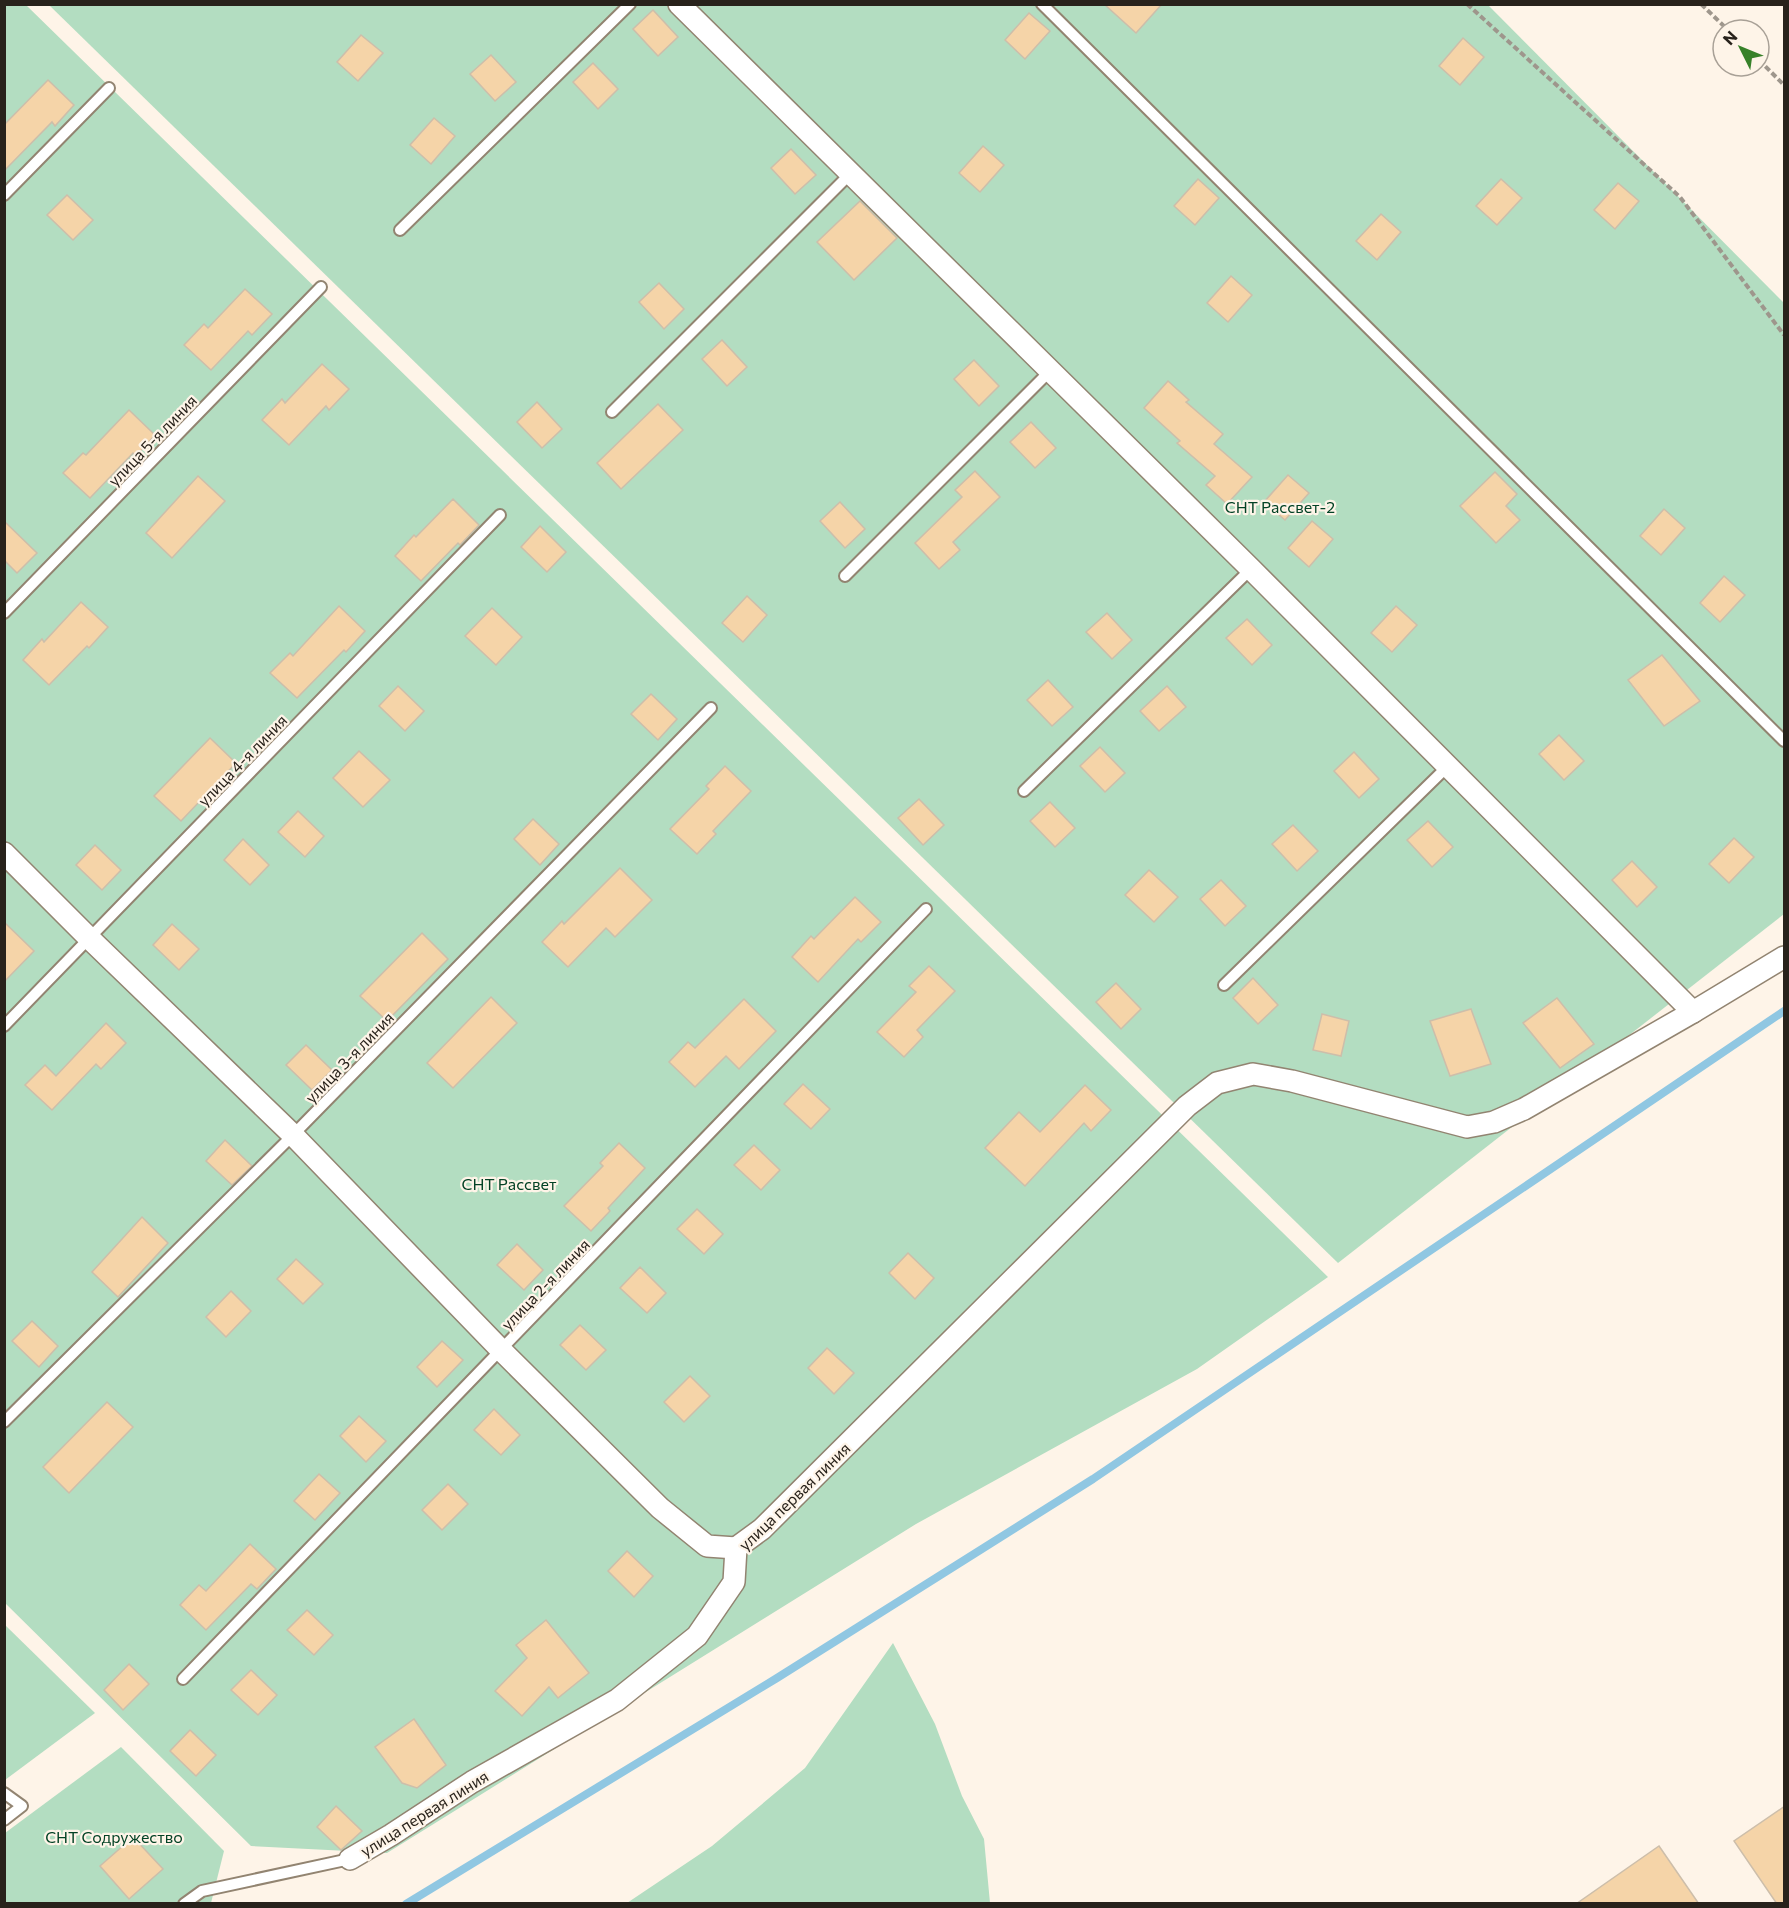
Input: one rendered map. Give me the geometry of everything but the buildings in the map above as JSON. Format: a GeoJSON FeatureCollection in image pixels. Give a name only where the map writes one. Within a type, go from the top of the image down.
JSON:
{"type":"FeatureCollection","features":[{"type":"Feature","properties":{"kind":"street"},"geometry":{"type":"LineString","coordinates":[[679,4],[1251,570],[1693,1012]]}},
{"type":"Feature","properties":{"kind":"street"},"geometry":{"type":"LineString","coordinates":[[4,853],[292,1135],[660,1508],[707,1546],[736,1548]]}},
{"type":"Feature","properties":{"kind":"street","name":"улица первая линия"},"geometry":{"type":"LineString","coordinates":[[350,1859],[472,1782],[617,1700],[697,1636],[734,1582],[736,1548],[762,1529],[1187,1106],[1217,1083],[1253,1074],[1292,1081],[1467,1126],[1494,1122],[1524,1108],[1785,957]]}},
{"type":"Feature","properties":{"kind":"lane"},"geometry":{"type":"LineString","coordinates":[[400,230],[630,4]]}},
{"type":"Feature","properties":{"kind":"lane"},"geometry":{"type":"LineString","coordinates":[[1042,4],[1785,741]]}},
{"type":"Feature","properties":{"kind":"lane"},"geometry":{"type":"LineString","coordinates":[[4,195],[109,88]]}},
{"type":"Feature","properties":{"kind":"lane"},"geometry":{"type":"LineString","coordinates":[[612,412],[850,174]]}},
{"type":"Feature","properties":{"kind":"lane","name":"улица 5-я линия"},"geometry":{"type":"LineString","coordinates":[[4,613],[321,287]]}},
{"type":"Feature","properties":{"kind":"lane"},"geometry":{"type":"LineString","coordinates":[[845,576],[1050,371]]}},
{"type":"Feature","properties":{"kind":"lane","name":"улица 4-я линия"},"geometry":{"type":"LineString","coordinates":[[4,1026],[500,515]]}},
{"type":"Feature","properties":{"kind":"lane"},"geometry":{"type":"LineString","coordinates":[[1024,791],[1251,570]]}},
{"type":"Feature","properties":{"kind":"lane","name":"улица 3-я линия"},"geometry":{"type":"LineString","coordinates":[[4,1422],[292,1135],[711,708]]}},
{"type":"Feature","properties":{"kind":"lane"},"geometry":{"type":"LineString","coordinates":[[1224,985],[1448,766]]}},
{"type":"Feature","properties":{"kind":"lane","name":"улица 2-я линия"},"geometry":{"type":"LineString","coordinates":[[183,1679],[926,909]]}},
{"type":"Feature","properties":{"kind":"lane"},"geometry":{"type":"LineString","coordinates":[[4,1792],[22,1806],[4,1820]]}},
{"type":"Feature","properties":{"kind":"lane"},"geometry":{"type":"LineString","coordinates":[[184,1904],[202,1891],[350,1859]]}},
{"type":"Feature","properties":{"kind":"path"},"geometry":{"type":"LineString","coordinates":[[1467,4],[1680,197],[1785,335]]}},
{"type":"Feature","properties":{"kind":"path"},"geometry":{"type":"LineString","coordinates":[[1701,4],[1716,18]]}},
{"type":"Feature","properties":{"kind":"path"},"geometry":{"type":"LineString","coordinates":[[1771,72],[1785,85]]}},
{"type":"Feature","properties":{"kind":"green space","name":"СНТ Рассвет"},"geometry":{"type":"Polygon","coordinates":[[[4,5],[26,5],[1328,1277],[1197,1369],[916,1524],[387,1853],[251,1846],[5,1603],[4,5]]]}},
{"type":"Feature","properties":{"kind":"green space","name":"СНТ Рассвет-2"},"geometry":{"type":"Polygon","coordinates":[[[49,5],[1488,5],[1784,303],[1784,914],[1338,1263],[49,5]]]}},
{"type":"Feature","properties":{"kind":"green space"},"geometry":{"type":"Polygon","coordinates":[[[4,1624],[95,1713],[5,1780],[4,1780],[4,1624]]]}},
{"type":"Feature","properties":{"kind":"green space"},"geometry":{"type":"Polygon","coordinates":[[[893,1643],[935,1724],[962,1796],[984,1839],[990,1903],[627,1903],[712,1846],[805,1768],[893,1643]]]}},
{"type":"Feature","properties":{"kind":"green space","name":"СНТ Содружество"},"geometry":{"type":"Polygon","coordinates":[[[121,1747],[224,1851],[211,1903],[5,1904],[5,1833],[121,1747]]]}},
{"type":"Feature","properties":{"kind":"waterway"},"geometry":{"type":"LineString","coordinates":[[406,1904],[777,1678],[1093,1479],[1784,1011]]}}]}
